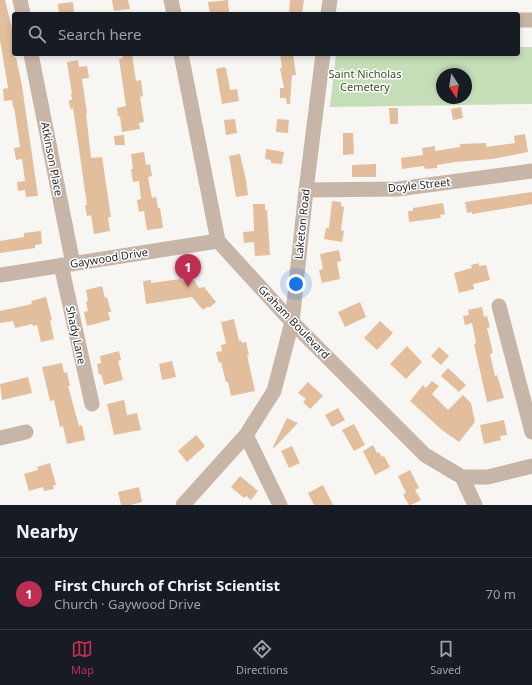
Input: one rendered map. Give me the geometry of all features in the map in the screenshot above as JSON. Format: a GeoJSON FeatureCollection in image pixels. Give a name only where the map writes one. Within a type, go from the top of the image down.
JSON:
{"type":"FeatureCollection","features":[{"type":"Feature","properties":{"kind":"street"},"geometry":{"type":"LineString","coordinates":[[20,0],[23,12]]}},
{"type":"Feature","properties":{"kind":"street"},"geometry":{"type":"LineString","coordinates":[[171,0],[174,12]]}},
{"type":"Feature","properties":{"kind":"street"},"geometry":{"type":"LineString","coordinates":[[328,12],[330,0]]}},
{"type":"Feature","properties":{"kind":"street"},"geometry":{"type":"LineString","coordinates":[[520,20],[532,20]]}},
{"type":"Feature","properties":{"kind":"street","name":"Atkinson Place"},"geometry":{"type":"LineString","coordinates":[[31,56],[67,264]]}},
{"type":"Feature","properties":{"kind":"street"},"geometry":{"type":"LineString","coordinates":[[181,56],[218,241]]}},
{"type":"Feature","properties":{"kind":"street","name":"Laketon Road"},"geometry":{"type":"LineString","coordinates":[[183,505],[246,435],[274,390],[292,322],[306,190],[323,56]]}},
{"type":"Feature","properties":{"kind":"street","name":"Doyle Street"},"geometry":{"type":"LineString","coordinates":[[306,190],[398,189],[532,171]]}},
{"type":"Feature","properties":{"kind":"street","name":"Gaywood Drive"},"geometry":{"type":"LineString","coordinates":[[0,275],[67,264],[127,262],[218,241]]}},
{"type":"Feature","properties":{"kind":"street","name":"Graham Boulevard"},"geometry":{"type":"LineString","coordinates":[[218,241],[292,322],[425,455],[462,477]]}},
{"type":"Feature","properties":{"kind":"street","name":"Shady Lane"},"geometry":{"type":"LineString","coordinates":[[67,264],[92,404]]}},
{"type":"Feature","properties":{"kind":"street"},"geometry":{"type":"LineString","coordinates":[[499,306],[532,432]]}},
{"type":"Feature","properties":{"kind":"street"},"geometry":{"type":"LineString","coordinates":[[0,438],[26,432]]}},
{"type":"Feature","properties":{"kind":"street"},"geometry":{"type":"LineString","coordinates":[[246,435],[280,505]]}},
{"type":"Feature","properties":{"kind":"street"},"geometry":{"type":"LineString","coordinates":[[475,505],[462,477],[488,477],[532,466]]}},
{"type":"Feature","properties":{"kind":"green space","name":"Saint Nicholas Cemetery"},"geometry":{"type":"Polygon","coordinates":[[[520,47],[532,47],[532,104],[330,107],[336,56],[520,56],[520,47]]]}},
{"type":"Feature","properties":{"kind":"building"},"geometry":{"type":"Polygon","coordinates":[[[0,0],[5,0],[12,30],[12,56],[14,56],[14,58],[16,57],[22,86],[38,196],[26,197],[25,190],[18,191],[17,182],[25,181],[22,159],[16,160],[14,148],[20,147],[14,107],[12,100],[4,101],[3,89],[8,88],[0,40],[0,0]]]}},
{"type":"Feature","properties":{"kind":"building"},"geometry":{"type":"Polygon","coordinates":[[[112,0],[128,0],[130,9],[114,11],[112,0]]]}},
{"type":"Feature","properties":{"kind":"building"},"geometry":{"type":"Polygon","coordinates":[[[228,0],[229,12],[210,12],[208,2],[228,0]]]}},
{"type":"Feature","properties":{"kind":"building"},"geometry":{"type":"Polygon","coordinates":[[[290,0],[304,0],[302,12],[289,12],[290,0]]]}},
{"type":"Feature","properties":{"kind":"building"},"geometry":{"type":"Polygon","coordinates":[[[73,2],[74,12],[59,12],[58,4],[73,2]]]}},
{"type":"Feature","properties":{"kind":"building"},"geometry":{"type":"Polygon","coordinates":[[[122,56],[132,56],[136,81],[141,80],[143,96],[140,97],[144,122],[139,123],[140,129],[122,132],[120,116],[118,117],[117,108],[126,106],[119,59],[123,58],[122,56]]]}},
{"type":"Feature","properties":{"kind":"building"},"geometry":{"type":"Polygon","coordinates":[[[280,56],[293,56],[296,75],[292,75],[290,104],[287,104],[286,98],[280,98],[280,88],[284,88],[280,68],[282,68],[280,56]]]}},
{"type":"Feature","properties":{"kind":"building"},"geometry":{"type":"Polygon","coordinates":[[[78,60],[79,67],[87,66],[89,78],[82,79],[91,158],[102,157],[111,217],[108,217],[110,231],[94,234],[91,215],[87,216],[85,205],[87,205],[73,108],[70,109],[69,100],[72,100],[72,94],[67,62],[78,60]]]}},
{"type":"Feature","properties":{"kind":"building"},"geometry":{"type":"Polygon","coordinates":[[[226,68],[230,90],[237,89],[239,101],[222,104],[216,69],[226,68]]]}},
{"type":"Feature","properties":{"kind":"building"},"geometry":{"type":"Polygon","coordinates":[[[461,107],[463,118],[453,120],[451,109],[461,107]]]}},
{"type":"Feature","properties":{"kind":"building"},"geometry":{"type":"Polygon","coordinates":[[[389,108],[398,108],[398,124],[390,124],[389,108]]]}},
{"type":"Feature","properties":{"kind":"building"},"geometry":{"type":"Polygon","coordinates":[[[235,119],[237,133],[226,135],[224,120],[235,119]]]}},
{"type":"Feature","properties":{"kind":"building"},"geometry":{"type":"Polygon","coordinates":[[[277,119],[289,120],[288,133],[276,132],[277,119]]]}},
{"type":"Feature","properties":{"kind":"building"},"geometry":{"type":"Polygon","coordinates":[[[343,133],[353,133],[354,154],[343,155],[343,133]]]}},
{"type":"Feature","properties":{"kind":"building"},"geometry":{"type":"Polygon","coordinates":[[[525,134],[528,152],[492,159],[437,165],[437,168],[425,169],[424,166],[402,169],[401,158],[423,155],[422,148],[435,146],[435,151],[460,147],[460,144],[486,143],[486,147],[515,143],[514,136],[525,134]]]}},
{"type":"Feature","properties":{"kind":"building"},"geometry":{"type":"Polygon","coordinates":[[[124,135],[125,145],[115,145],[114,136],[124,135]]]}},
{"type":"Feature","properties":{"kind":"building"},"geometry":{"type":"Polygon","coordinates":[[[266,149],[284,152],[282,164],[271,163],[271,160],[265,159],[266,149]]]}},
{"type":"Feature","properties":{"kind":"building"},"geometry":{"type":"Polygon","coordinates":[[[144,152],[146,165],[150,164],[152,176],[148,177],[152,198],[156,197],[158,208],[160,208],[163,228],[147,230],[144,211],[139,212],[137,200],[141,199],[139,181],[133,182],[131,154],[144,152]]]}},
{"type":"Feature","properties":{"kind":"building"},"geometry":{"type":"Polygon","coordinates":[[[240,154],[248,195],[236,197],[229,156],[240,154]]]}},
{"type":"Feature","properties":{"kind":"building"},"geometry":{"type":"Polygon","coordinates":[[[376,164],[376,177],[352,177],[352,165],[376,164]]]}},
{"type":"Feature","properties":{"kind":"building"},"geometry":{"type":"Polygon","coordinates":[[[532,192],[532,204],[472,214],[472,212],[467,213],[465,202],[532,192]]]}},
{"type":"Feature","properties":{"kind":"building"},"geometry":{"type":"Polygon","coordinates":[[[332,201],[341,202],[341,206],[344,207],[341,230],[344,231],[342,242],[324,239],[326,228],[329,228],[332,201]]]}},
{"type":"Feature","properties":{"kind":"building"},"geometry":{"type":"Polygon","coordinates":[[[443,203],[445,214],[440,215],[441,218],[409,222],[408,211],[413,211],[413,208],[443,203]]]}},
{"type":"Feature","properties":{"kind":"building"},"geometry":{"type":"Polygon","coordinates":[[[253,204],[265,204],[265,210],[267,210],[270,255],[255,256],[254,242],[244,243],[243,232],[254,231],[253,204]]]}},
{"type":"Feature","properties":{"kind":"building"},"geometry":{"type":"Polygon","coordinates":[[[41,231],[42,244],[35,245],[35,248],[0,253],[0,241],[24,237],[24,233],[41,231]]]}},
{"type":"Feature","properties":{"kind":"building"},"geometry":{"type":"Polygon","coordinates":[[[339,250],[341,261],[337,262],[340,279],[322,283],[319,270],[323,269],[320,254],[339,250]]]}},
{"type":"Feature","properties":{"kind":"building"},"geometry":{"type":"Polygon","coordinates":[[[479,263],[479,266],[486,265],[490,280],[473,284],[474,289],[459,293],[454,273],[472,268],[471,265],[479,263]]]}},
{"type":"Feature","properties":{"kind":"building"},"geometry":{"type":"Polygon","coordinates":[[[181,279],[182,281],[189,279],[194,280],[199,288],[204,287],[216,302],[203,310],[192,297],[146,304],[143,281],[151,280],[151,283],[181,279]]]}},
{"type":"Feature","properties":{"kind":"building"},"geometry":{"type":"Polygon","coordinates":[[[102,286],[111,312],[108,312],[110,320],[87,326],[84,312],[88,311],[86,290],[102,286]]]}},
{"type":"Feature","properties":{"kind":"building"},"geometry":{"type":"Polygon","coordinates":[[[46,297],[52,320],[50,321],[54,339],[41,342],[37,325],[33,326],[32,324],[15,328],[13,321],[0,323],[0,311],[32,304],[31,301],[46,297]]]}},
{"type":"Feature","properties":{"kind":"building"},"geometry":{"type":"Polygon","coordinates":[[[360,302],[366,317],[345,327],[338,312],[360,302]]]}},
{"type":"Feature","properties":{"kind":"building"},"geometry":{"type":"Polygon","coordinates":[[[482,307],[484,317],[487,316],[490,327],[487,328],[493,353],[490,354],[495,376],[497,375],[504,398],[487,402],[474,344],[476,343],[472,323],[465,325],[463,316],[469,315],[468,310],[482,307]]]}},
{"type":"Feature","properties":{"kind":"building"},"geometry":{"type":"Polygon","coordinates":[[[234,319],[239,341],[241,340],[242,343],[246,342],[249,355],[247,355],[255,391],[231,396],[228,382],[226,382],[221,362],[219,363],[216,352],[222,351],[221,345],[226,344],[221,322],[234,319]]]}},
{"type":"Feature","properties":{"kind":"building"},"geometry":{"type":"Polygon","coordinates":[[[380,321],[393,333],[377,350],[364,338],[380,321]]]}},
{"type":"Feature","properties":{"kind":"building"},"geometry":{"type":"Polygon","coordinates":[[[407,346],[422,362],[406,379],[390,364],[407,346]]]}},
{"type":"Feature","properties":{"kind":"building"},"geometry":{"type":"Polygon","coordinates":[[[439,347],[449,356],[441,365],[431,356],[439,347]]]}},
{"type":"Feature","properties":{"kind":"building"},"geometry":{"type":"Polygon","coordinates":[[[119,351],[121,360],[118,361],[123,380],[104,385],[101,374],[99,375],[97,364],[101,363],[100,356],[119,351]]]}},
{"type":"Feature","properties":{"kind":"building"},"geometry":{"type":"Polygon","coordinates":[[[172,361],[176,377],[162,380],[159,364],[172,361]]]}},
{"type":"Feature","properties":{"kind":"building"},"geometry":{"type":"Polygon","coordinates":[[[62,363],[64,373],[67,372],[70,386],[68,386],[79,426],[82,425],[85,440],[67,444],[63,426],[60,427],[54,400],[50,401],[42,367],[62,363]]]}},
{"type":"Feature","properties":{"kind":"building"},"geometry":{"type":"Polygon","coordinates":[[[448,368],[466,385],[459,392],[441,376],[448,368]]]}},
{"type":"Feature","properties":{"kind":"building"},"geometry":{"type":"Polygon","coordinates":[[[28,377],[32,393],[2,400],[0,384],[28,377]]]}},
{"type":"Feature","properties":{"kind":"building"},"geometry":{"type":"Polygon","coordinates":[[[432,381],[439,386],[432,394],[448,410],[463,395],[471,403],[475,422],[459,442],[442,430],[410,401],[423,385],[426,388],[432,381]]]}},
{"type":"Feature","properties":{"kind":"building"},"geometry":{"type":"Polygon","coordinates":[[[308,382],[323,396],[310,409],[303,402],[306,399],[298,393],[308,382]]]}},
{"type":"Feature","properties":{"kind":"building"},"geometry":{"type":"Polygon","coordinates":[[[124,400],[127,415],[137,413],[141,430],[114,435],[107,404],[124,400]]]}},
{"type":"Feature","properties":{"kind":"building"},"geometry":{"type":"Polygon","coordinates":[[[338,408],[345,420],[332,427],[325,415],[338,408]]]}},
{"type":"Feature","properties":{"kind":"building"},"geometry":{"type":"Polygon","coordinates":[[[287,418],[298,423],[274,448],[273,447],[287,418]]]}},
{"type":"Feature","properties":{"kind":"building"},"geometry":{"type":"Polygon","coordinates":[[[504,420],[507,435],[500,436],[501,440],[484,444],[480,425],[504,420]]]}},
{"type":"Feature","properties":{"kind":"building"},"geometry":{"type":"Polygon","coordinates":[[[354,424],[365,445],[354,451],[342,430],[354,424]]]}},
{"type":"Feature","properties":{"kind":"building"},"geometry":{"type":"Polygon","coordinates":[[[196,435],[205,446],[187,462],[178,451],[196,435]]]}},
{"type":"Feature","properties":{"kind":"building"},"geometry":{"type":"Polygon","coordinates":[[[373,445],[377,453],[379,452],[382,457],[384,456],[390,467],[375,475],[363,451],[373,445]]]}},
{"type":"Feature","properties":{"kind":"building"},"geometry":{"type":"Polygon","coordinates":[[[292,446],[300,463],[289,468],[281,451],[292,446]]]}},
{"type":"Feature","properties":{"kind":"building"},"geometry":{"type":"Polygon","coordinates":[[[50,463],[56,485],[53,485],[54,489],[44,491],[43,487],[29,491],[24,474],[38,470],[37,467],[50,463]]]}},
{"type":"Feature","properties":{"kind":"building"},"geometry":{"type":"Polygon","coordinates":[[[410,470],[419,488],[415,490],[421,500],[409,505],[403,495],[406,493],[398,476],[410,470]]]}},
{"type":"Feature","properties":{"kind":"building"},"geometry":{"type":"Polygon","coordinates":[[[240,476],[258,491],[251,500],[246,496],[244,498],[231,487],[240,476]]]}},
{"type":"Feature","properties":{"kind":"building"},"geometry":{"type":"Polygon","coordinates":[[[323,485],[333,505],[314,505],[308,493],[323,485]]]}},
{"type":"Feature","properties":{"kind":"building"},"geometry":{"type":"Polygon","coordinates":[[[139,487],[142,502],[131,505],[121,505],[118,492],[139,487]]]}},
{"type":"Feature","properties":{"kind":"place","name":"First Church of Christ Scientist"},"geometry":{"type":"Point","coordinates":[188,287]}}]}
